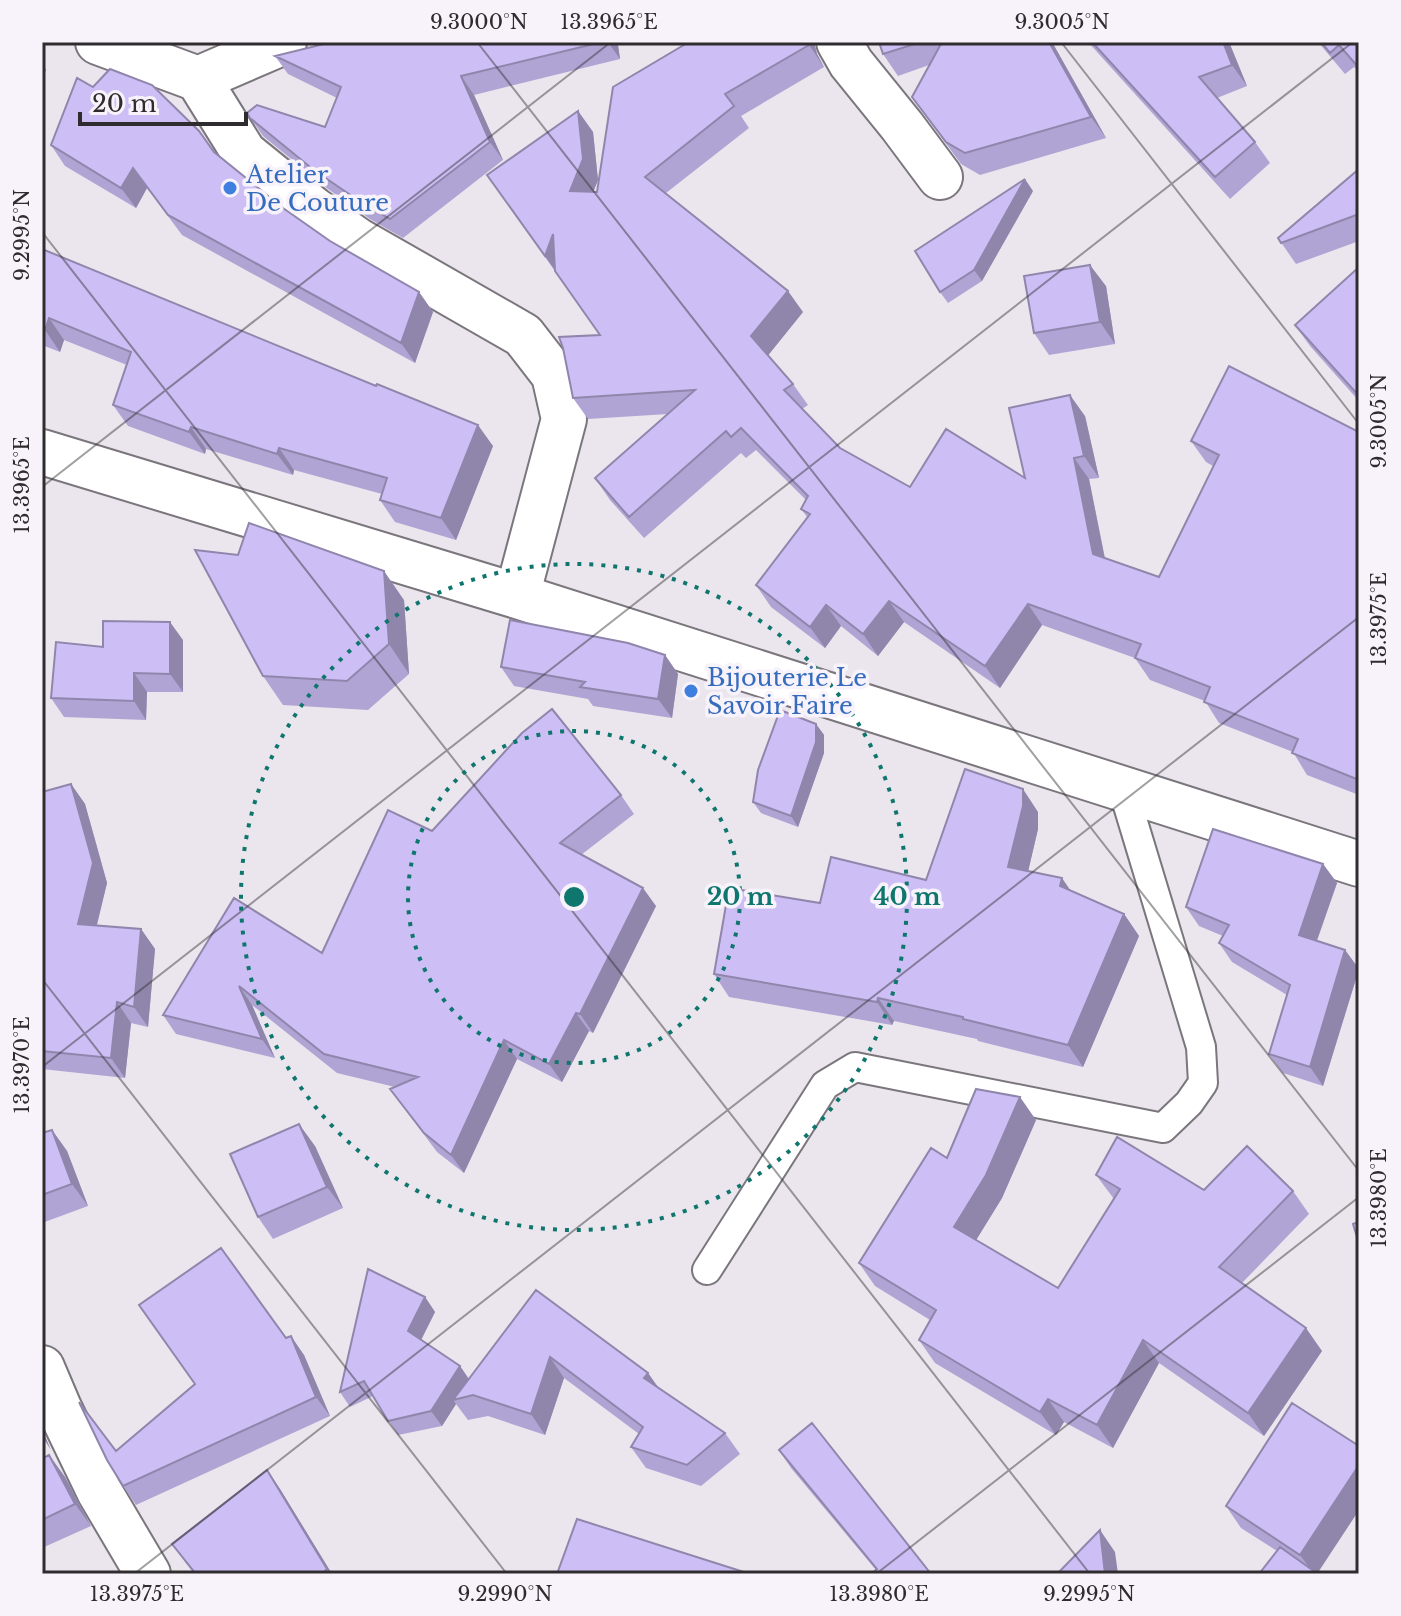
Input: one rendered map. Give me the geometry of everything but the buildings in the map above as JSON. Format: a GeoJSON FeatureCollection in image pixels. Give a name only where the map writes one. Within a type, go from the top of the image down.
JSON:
{"type":"FeatureCollection","features":[{"type":"Feature","properties":{"kind":"street"},"geometry":{"type":"LineString","coordinates":[[98,42],[198,79],[244,153],[357,240],[523,335],[554,375],[564,419],[517,596]]}},
{"type":"Feature","properties":{"kind":"street"},"geometry":{"type":"LineString","coordinates":[[198,79],[284,42]]}},
{"type":"Feature","properties":{"kind":"street"},"geometry":{"type":"LineString","coordinates":[[839,42],[851,63],[940,177]]}},
{"type":"Feature","properties":{"kind":"street"},"geometry":{"type":"LineString","coordinates":[[42,452],[517,596],[1359,864]]}},
{"type":"Feature","properties":{"kind":"street"},"geometry":{"type":"LineString","coordinates":[[42,1368],[99,1491],[148,1574]]}},
{"type":"Feature","properties":{"kind":"lane"},"geometry":{"type":"LineString","coordinates":[[707,1270],[825,1085],[855,1067],[1163,1128],[1189,1103],[1203,1083],[1201,1047],[1123,789]]}},
{"type":"Feature","properties":{"kind":"place","name":"Atelier De Couture"},"geometry":{"type":"Point","coordinates":[230,188]}},
{"type":"Feature","properties":{"kind":"place","name":"Bijouterie Le Savoir Faire"},"geometry":{"type":"Point","coordinates":[691,691]}}]}
